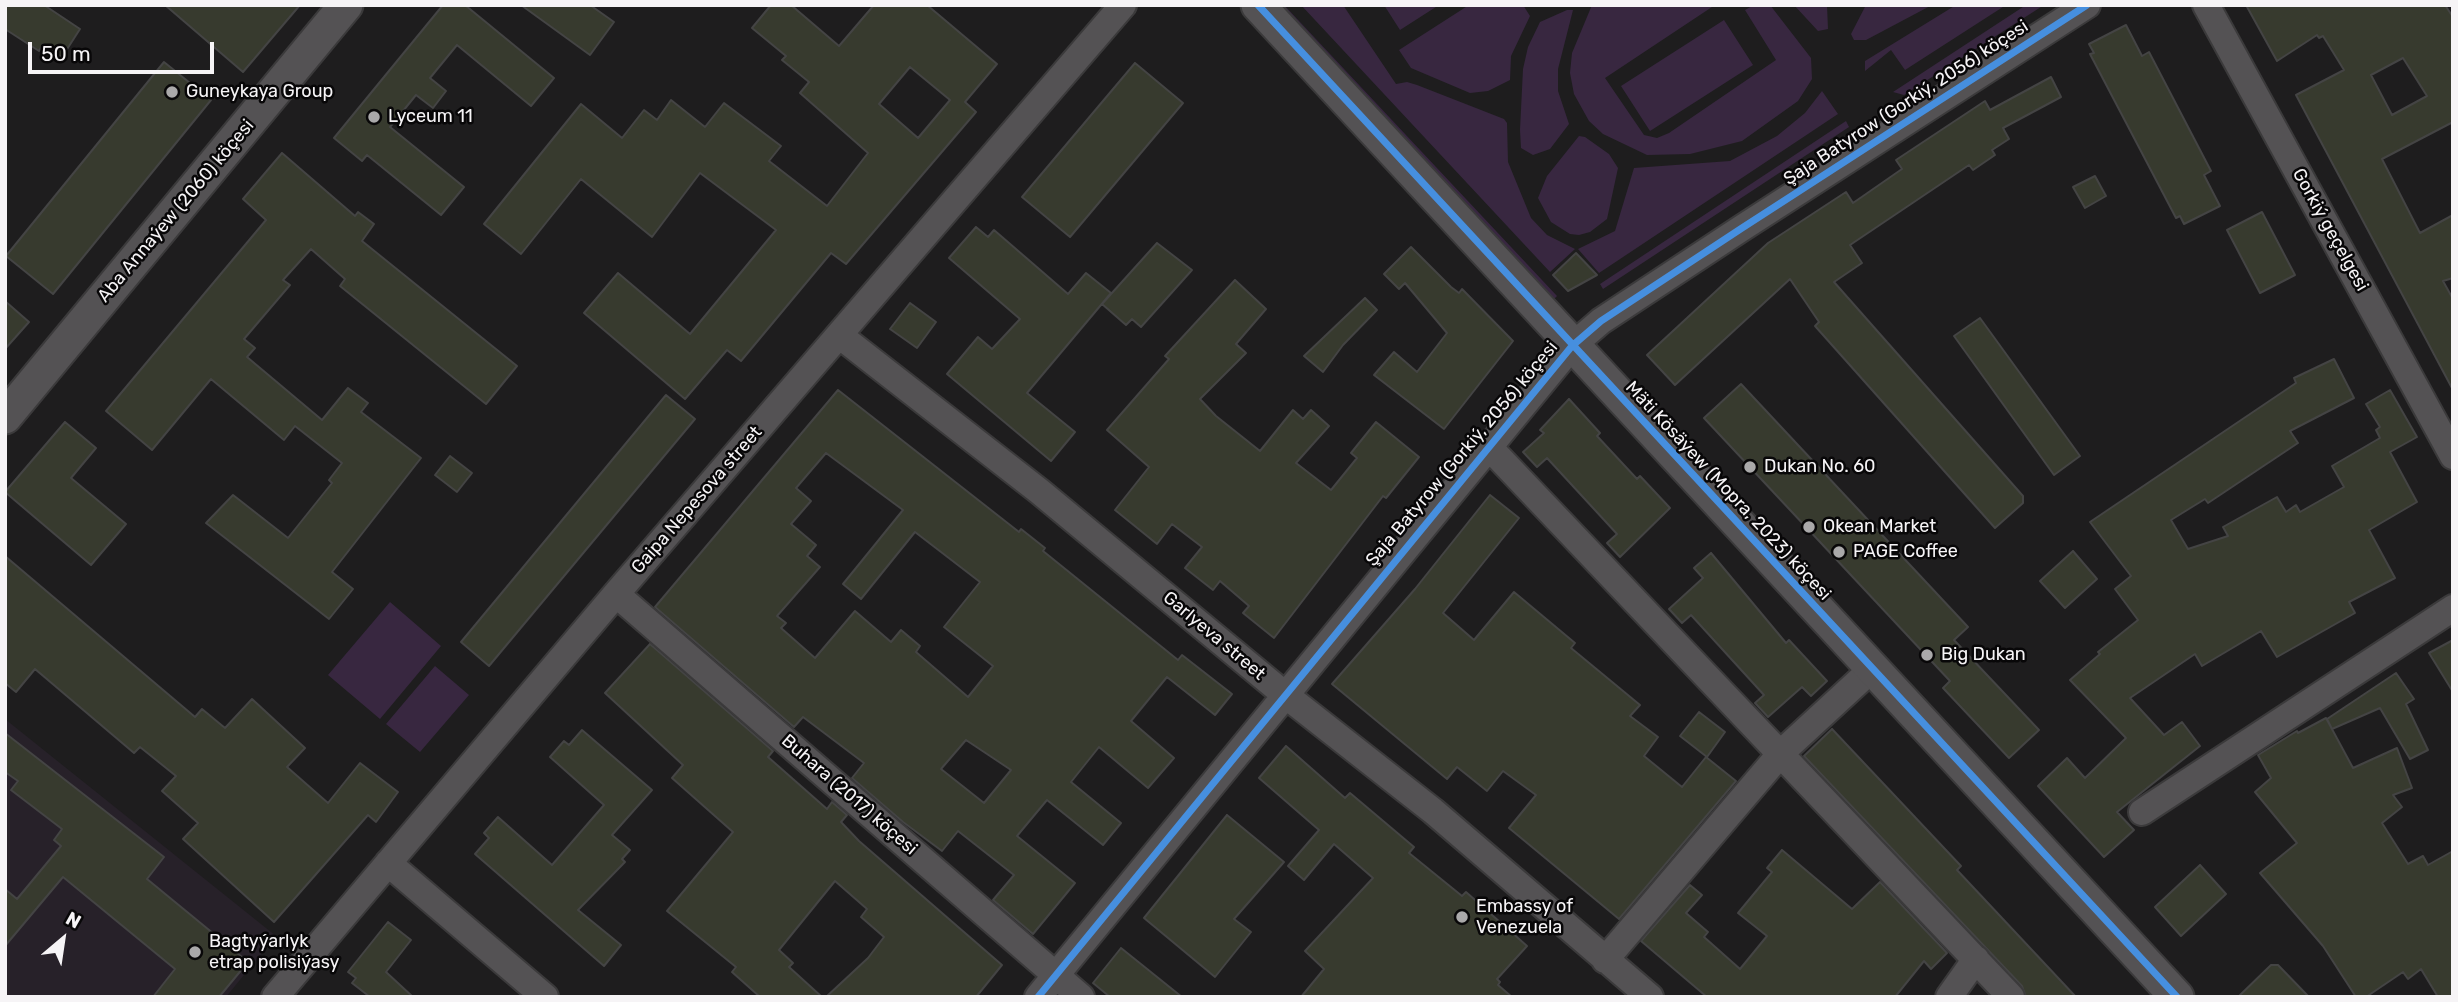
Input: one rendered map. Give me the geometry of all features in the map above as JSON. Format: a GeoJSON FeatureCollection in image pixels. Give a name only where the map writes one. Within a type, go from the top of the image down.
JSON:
{"type":"FeatureCollection","features":[{"type":"Feature","properties":{"kind":"street","name":"Aba Annaýew (2060) köçesi"},"geometry":{"type":"LineString","coordinates":[[5,417],[346,5]]}},
{"type":"Feature","properties":{"kind":"street","name":"Gaipa Nepesova street"},"geometry":{"type":"LineString","coordinates":[[275,997],[616,594],[1123,5]]}},
{"type":"Feature","properties":{"kind":"street","name":"Mäti Kösäýew (Mopra, 2023) köçesi"},"geometry":{"type":"LineString","coordinates":[[1258,5],[2178,997]]}},
{"type":"Feature","properties":{"kind":"street","name":"Şaja Batyrow (Gorkiý, 2056) köçesi"},"geometry":{"type":"LineString","coordinates":[[1038,997],[1572,346],[1601,321],[1655,285],[2087,5]]}},
{"type":"Feature","properties":{"kind":"street","name":"Gorkiý geçelgesi"},"geometry":{"type":"LineString","coordinates":[[2206,5],[2453,456]]}},
{"type":"Feature","properties":{"kind":"street","name":"Garlyeva street"},"geometry":{"type":"LineString","coordinates":[[839,335],[1039,491],[1284,694],[1433,811],[1650,997]]}},
{"type":"Feature","properties":{"kind":"street"},"geometry":{"type":"LineString","coordinates":[[1488,446],[1782,752],[2011,997]]}},
{"type":"Feature","properties":{"kind":"street","name":"Buhara (2017) köçesi"},"geometry":{"type":"LineString","coordinates":[[616,594],[1081,997]]}},
{"type":"Feature","properties":{"kind":"street"},"geometry":{"type":"LineString","coordinates":[[2142,812],[2453,608]]}},
{"type":"Feature","properties":{"kind":"street"},"geometry":{"type":"LineString","coordinates":[[1605,960],[1782,752],[1872,668]]}},
{"type":"Feature","properties":{"kind":"street"},"geometry":{"type":"LineString","coordinates":[[388,863],[545,997]]}},
{"type":"Feature","properties":{"kind":"street"},"geometry":{"type":"LineString","coordinates":[[1949,997],[1976,960]]}},
{"type":"Feature","properties":{"kind":"shaded area"},"geometry":{"type":"Polygon","coordinates":[[[1275,5],[1284,5],[1557,296],[1552,301],[1275,5]]]}},
{"type":"Feature","properties":{"kind":"shaded area"},"geometry":{"type":"Polygon","coordinates":[[[1301,5],[1343,5],[1396,84],[1407,82],[1417,85],[1504,119],[1507,123],[1508,162],[1531,218],[1547,235],[1575,249],[1550,272],[1301,5]]]}},
{"type":"Feature","properties":{"kind":"shaded area"},"geometry":{"type":"Polygon","coordinates":[[[1384,5],[1439,5],[1400,30],[1384,5]]]}},
{"type":"Feature","properties":{"kind":"shaded area"},"geometry":{"type":"Polygon","coordinates":[[[1469,5],[1523,5],[1530,16],[1511,56],[1510,80],[1488,91],[1470,93],[1411,68],[1399,50],[1469,5]]]}},
{"type":"Feature","properties":{"kind":"shaded area"},"geometry":{"type":"Polygon","coordinates":[[[1592,5],[1715,5],[1605,78],[1644,135],[1657,138],[1669,133],[1776,60],[1745,10],[1754,5],[1770,5],[1811,58],[1812,79],[1798,101],[1742,141],[1690,154],[1647,155],[1603,134],[1589,121],[1574,94],[1570,73],[1572,53],[1592,5]]]}},
{"type":"Feature","properties":{"kind":"shaded area"},"geometry":{"type":"Polygon","coordinates":[[[1794,5],[1827,5],[1828,29],[1818,31],[1794,5]]]}},
{"type":"Feature","properties":{"kind":"shaded area"},"geometry":{"type":"Polygon","coordinates":[[[1866,5],[1932,5],[1866,40],[1854,40],[1851,34],[1866,5]]]}},
{"type":"Feature","properties":{"kind":"shaded area"},"geometry":{"type":"Polygon","coordinates":[[[1956,5],[2006,5],[1905,70],[1891,50],[1865,71],[1865,61],[1956,5]]]}},
{"type":"Feature","properties":{"kind":"shaded area"},"geometry":{"type":"Polygon","coordinates":[[[2026,5],[2044,5],[1904,95],[1893,92],[2026,5]]]}},
{"type":"Feature","properties":{"kind":"shaded area"},"geometry":{"type":"Polygon","coordinates":[[[1573,10],[1558,69],[1558,91],[1569,124],[1550,149],[1533,155],[1521,148],[1520,130],[1523,69],[1528,47],[1540,22],[1573,10]]]}},
{"type":"Feature","properties":{"kind":"shaded area"},"geometry":{"type":"Polygon","coordinates":[[[1724,20],[1753,65],[1650,131],[1621,86],[1724,20]]]}},
{"type":"Feature","properties":{"kind":"shaded area"},"geometry":{"type":"Polygon","coordinates":[[[1822,91],[1838,114],[1599,273],[1578,249],[1615,231],[1634,168],[1730,161],[1777,136],[1805,113],[1822,91]]]}},
{"type":"Feature","properties":{"kind":"shaded area"},"geometry":{"type":"Polygon","coordinates":[[[1846,121],[1849,127],[1603,289],[1600,284],[1846,121]]]}},
{"type":"Feature","properties":{"kind":"shaded area"},"geometry":{"type":"Polygon","coordinates":[[[1579,136],[1585,137],[1609,154],[1618,168],[1607,219],[1590,232],[1579,235],[1570,234],[1551,222],[1538,198],[1547,176],[1579,136]]]}},
{"type":"Feature","properties":{"kind":"shaded area"},"geometry":{"type":"Polygon","coordinates":[[[390,602],[441,646],[380,719],[328,675],[390,602]]]}},
{"type":"Feature","properties":{"kind":"shaded area"},"geometry":{"type":"Polygon","coordinates":[[[435,666],[469,695],[420,752],[386,724],[435,666]]]}},
{"type":"Feature","properties":{"kind":"shaded area"},"geometry":{"type":"Polygon","coordinates":[[[5,719],[276,936],[226,997],[5,997],[5,719]]]}},
{"type":"Feature","properties":{"kind":"building"},"geometry":{"type":"Polygon","coordinates":[[[5,5],[44,5],[80,29],[62,57],[43,44],[39,51],[5,29],[5,5]]]}},
{"type":"Feature","properties":{"kind":"building"},"geometry":{"type":"Polygon","coordinates":[[[165,5],[300,5],[243,72],[165,5]]]}},
{"type":"Feature","properties":{"kind":"building","name":"Lyceum 11"},"geometry":{"type":"Polygon","coordinates":[[[443,5],[465,5],[554,78],[531,106],[457,45],[430,78],[446,91],[433,108],[416,95],[390,127],[464,187],[441,215],[367,155],[362,161],[334,138],[443,5]]]}},
{"type":"Feature","properties":{"kind":"building"},"geometry":{"type":"Polygon","coordinates":[[[521,5],[590,5],[614,22],[590,55],[521,5]]]}},
{"type":"Feature","properties":{"kind":"building"},"geometry":{"type":"Polygon","coordinates":[[[771,5],[791,5],[839,46],[874,5],[927,5],[997,64],[965,102],[976,112],[846,264],[831,253],[741,361],[727,350],[685,399],[584,313],[618,273],[690,334],[776,230],[700,173],[652,237],[581,179],[521,254],[484,224],[581,104],[622,138],[644,110],[657,120],[671,100],[705,127],[724,103],[781,146],[769,161],[827,206],[868,153],[800,93],[809,82],[782,60],[786,56],[752,28],[771,5]],[[910,67],[879,104],[918,138],[950,100],[910,67]]]}},
{"type":"Feature","properties":{"kind":"building"},"geometry":{"type":"Polygon","coordinates":[[[2246,5],[2445,5],[2453,17],[2453,122],[2382,159],[2420,233],[2453,215],[2453,278],[2443,281],[2453,299],[2453,390],[2296,95],[2344,70],[2323,36],[2319,38],[2317,35],[2277,61],[2246,5]],[[2403,58],[2371,75],[2392,115],[2427,96],[2403,58]]]}},
{"type":"Feature","properties":{"kind":"building"},"geometry":{"type":"Polygon","coordinates":[[[2126,25],[2142,56],[2149,52],[2211,171],[2204,175],[2220,206],[2184,224],[2180,216],[2176,218],[2090,54],[2094,53],[2089,44],[2126,25]]]}},
{"type":"Feature","properties":{"kind":"building"},"geometry":{"type":"Polygon","coordinates":[[[164,62],[211,100],[53,294],[6,256],[164,62]]]}},
{"type":"Feature","properties":{"kind":"building"},"geometry":{"type":"Polygon","coordinates":[[[1135,63],[1183,103],[1070,237],[1022,197],[1135,63]]]}},
{"type":"Feature","properties":{"kind":"building"},"geometry":{"type":"Polygon","coordinates":[[[2051,77],[2061,97],[2003,128],[2009,139],[1992,150],[1995,155],[1973,170],[1969,165],[1850,245],[1862,263],[1834,282],[2023,496],[2023,503],[1995,528],[1815,326],[1819,322],[1790,279],[1675,385],[1647,355],[1768,243],[1846,192],[1853,203],[1902,169],[1896,160],[1985,101],[1990,110],[2051,77]]]}},
{"type":"Feature","properties":{"kind":"building"},"geometry":{"type":"Polygon","coordinates":[[[282,153],[355,216],[358,212],[374,224],[362,241],[517,366],[486,404],[340,286],[345,279],[311,249],[283,280],[290,285],[244,339],[255,348],[247,357],[322,420],[348,388],[368,403],[361,412],[421,458],[332,572],[353,589],[329,619],[206,523],[233,495],[288,538],[332,483],[329,480],[342,463],[295,426],[284,440],[211,379],[152,450],[106,411],[266,220],[243,199],[282,153]]]}},
{"type":"Feature","properties":{"kind":"building"},"geometry":{"type":"Polygon","coordinates":[[[2095,176],[2106,196],[2085,208],[2073,187],[2095,176]]]}},
{"type":"Feature","properties":{"kind":"building"},"geometry":{"type":"Polygon","coordinates":[[[2262,212],[2295,275],[2260,293],[2227,230],[2262,212]]]}},
{"type":"Feature","properties":{"kind":"building"},"geometry":{"type":"Polygon","coordinates":[[[976,227],[988,237],[994,230],[1068,294],[1086,273],[1111,293],[1027,393],[1075,432],[1051,461],[947,374],[978,337],[992,349],[1020,319],[949,258],[976,227]]]}},
{"type":"Feature","properties":{"kind":"building"},"geometry":{"type":"Polygon","coordinates":[[[1157,243],[1192,270],[1141,327],[1132,319],[1126,325],[1102,304],[1157,243]]]}},
{"type":"Feature","properties":{"kind":"building"},"geometry":{"type":"Polygon","coordinates":[[[1411,247],[1451,287],[1459,293],[1462,289],[1513,341],[1444,429],[1374,375],[1394,352],[1417,372],[1447,333],[1405,283],[1399,289],[1384,274],[1411,247]]]}},
{"type":"Feature","properties":{"kind":"building"},"geometry":{"type":"Polygon","coordinates":[[[1576,253],[1597,275],[1568,291],[1553,275],[1576,253]]]}},
{"type":"Feature","properties":{"kind":"building"},"geometry":{"type":"Polygon","coordinates":[[[1235,280],[1266,309],[1236,344],[1246,353],[1200,399],[1216,416],[1260,451],[1293,410],[1303,419],[1311,410],[1329,426],[1296,463],[1331,490],[1357,458],[1351,453],[1376,422],[1419,457],[1386,498],[1383,496],[1274,638],[1243,613],[1249,606],[1220,581],[1213,590],[1185,568],[1202,547],[1172,524],[1157,544],[1115,510],[1149,467],[1107,430],[1169,359],[1165,356],[1235,280]]]}},
{"type":"Feature","properties":{"kind":"building"},"geometry":{"type":"Polygon","coordinates":[[[1365,298],[1377,310],[1343,345],[1323,372],[1304,356],[1365,298]]]}},
{"type":"Feature","properties":{"kind":"building"},"geometry":{"type":"Polygon","coordinates":[[[5,301],[29,322],[5,349],[5,301]]]}},
{"type":"Feature","properties":{"kind":"building"},"geometry":{"type":"Polygon","coordinates":[[[910,303],[936,322],[917,348],[890,329],[910,303]]]}},
{"type":"Feature","properties":{"kind":"building"},"geometry":{"type":"Polygon","coordinates":[[[1980,318],[2080,456],[2054,475],[1954,336],[1980,318]]]}},
{"type":"Feature","properties":{"kind":"building"},"geometry":{"type":"Polygon","coordinates":[[[2334,359],[2354,398],[2290,431],[2298,443],[2208,503],[2205,499],[2171,520],[2188,549],[2228,536],[2223,527],[2277,497],[2286,512],[2296,505],[2300,512],[2344,487],[2332,466],[2380,438],[2376,430],[2380,427],[2366,404],[2390,390],[2417,437],[2390,452],[2417,502],[2369,530],[2395,578],[2349,602],[2355,613],[2277,657],[2261,631],[2202,666],[2195,654],[2130,698],[2164,735],[2182,722],[2200,746],[2117,812],[2134,830],[2104,857],[2038,786],[2067,758],[2085,778],[2126,738],[2070,680],[2100,654],[2098,652],[2138,620],[2115,589],[2131,576],[2090,522],[2296,383],[2294,378],[2334,359]]]}},
{"type":"Feature","properties":{"kind":"building"},"geometry":{"type":"Polygon","coordinates":[[[1741,384],[1968,627],[1954,640],[2039,730],[2009,758],[1943,688],[1950,681],[1704,418],[1741,384]]]}},
{"type":"Feature","properties":{"kind":"building"},"geometry":{"type":"Polygon","coordinates":[[[838,390],[1019,532],[1021,529],[1045,548],[1043,551],[1178,660],[1182,655],[1232,694],[1215,715],[1167,677],[1131,721],[1174,758],[1148,788],[1099,747],[1071,782],[1121,823],[1103,845],[1047,800],[1017,836],[1075,883],[1033,934],[993,900],[1014,875],[958,831],[942,851],[903,822],[852,778],[864,763],[803,717],[794,727],[655,607],[838,390]],[[826,453],[796,488],[811,501],[791,524],[816,545],[807,556],[820,567],[777,616],[786,623],[781,628],[815,658],[855,611],[891,642],[901,630],[920,646],[916,652],[968,697],[993,666],[944,627],[980,582],[915,532],[861,599],[843,584],[903,510],[826,453]],[[966,740],[941,769],[984,803],[1011,770],[966,740]]]}},
{"type":"Feature","properties":{"kind":"building"},"geometry":{"type":"Polygon","coordinates":[[[666,395],[695,419],[489,666],[461,642],[666,395]]]}},
{"type":"Feature","properties":{"kind":"building"},"geometry":{"type":"Polygon","coordinates":[[[1569,399],[1600,433],[1597,436],[1637,479],[1640,476],[1670,508],[1620,557],[1607,543],[1617,534],[1547,458],[1537,467],[1523,452],[1544,433],[1540,430],[1569,399]]]}},
{"type":"Feature","properties":{"kind":"building"},"geometry":{"type":"Polygon","coordinates":[[[65,422],[96,448],[71,478],[126,524],[91,565],[5,492],[65,422]]]}},
{"type":"Feature","properties":{"kind":"building"},"geometry":{"type":"Polygon","coordinates":[[[450,456],[472,473],[457,492],[435,475],[450,456]]]}},
{"type":"Feature","properties":{"kind":"building"},"geometry":{"type":"Polygon","coordinates":[[[1490,495],[1519,518],[1443,613],[1474,640],[1514,592],[1575,643],[1571,648],[1640,705],[1630,716],[1658,737],[1644,756],[1682,787],[1706,757],[1736,781],[1619,919],[1509,828],[1536,795],[1503,771],[1487,791],[1457,767],[1447,779],[1332,684],[1415,589],[1490,495]]]}},
{"type":"Feature","properties":{"kind":"building"},"geometry":{"type":"Polygon","coordinates":[[[2073,551],[2097,579],[2065,608],[2040,581],[2073,551]]]}},
{"type":"Feature","properties":{"kind":"building"},"geometry":{"type":"Polygon","coordinates":[[[1711,553],[1786,643],[1789,640],[1827,681],[1811,696],[1802,687],[1768,717],[1755,703],[1764,695],[1691,615],[1682,623],[1669,609],[1703,578],[1694,568],[1711,553]]]}},
{"type":"Feature","properties":{"kind":"building"},"geometry":{"type":"Polygon","coordinates":[[[5,556],[195,717],[202,709],[225,728],[252,699],[305,748],[287,767],[328,803],[360,763],[398,792],[376,822],[368,815],[274,922],[183,839],[198,823],[162,791],[176,776],[140,747],[134,753],[35,669],[16,692],[5,683],[5,556]]]}},
{"type":"Feature","properties":{"kind":"building"},"geometry":{"type":"Polygon","coordinates":[[[2453,640],[2453,692],[2429,653],[2453,640]]]}},
{"type":"Feature","properties":{"kind":"building"},"geometry":{"type":"Polygon","coordinates":[[[650,644],[773,751],[768,757],[827,809],[832,802],[847,815],[841,822],[859,841],[1002,965],[976,997],[826,997],[868,958],[884,937],[861,917],[867,909],[835,881],[779,950],[793,963],[789,967],[822,997],[760,997],[732,972],[736,967],[667,911],[733,832],[672,778],[683,765],[605,693],[650,644]]]}},
{"type":"Feature","properties":{"kind":"building"},"geometry":{"type":"Polygon","coordinates":[[[2396,673],[2414,699],[2406,704],[2428,750],[2410,759],[2380,708],[2332,729],[2327,719],[2396,673]]]}},
{"type":"Feature","properties":{"kind":"building"},"geometry":{"type":"Polygon","coordinates":[[[1699,712],[1725,732],[1707,757],[1680,736],[1699,712]]]}},
{"type":"Feature","properties":{"kind":"building"},"geometry":{"type":"Polygon","coordinates":[[[2326,718],[2353,768],[2397,748],[2412,788],[2393,795],[2402,807],[2382,823],[2408,864],[2423,856],[2428,865],[2453,851],[2453,997],[2438,997],[2421,969],[2408,979],[2403,972],[2366,997],[2356,997],[2323,946],[2260,873],[2297,843],[2255,792],[2271,778],[2258,755],[2297,731],[2298,733],[2326,718]]]}},
{"type":"Feature","properties":{"kind":"building"},"geometry":{"type":"Polygon","coordinates":[[[1832,729],[1961,866],[1957,870],[2076,997],[2026,997],[2022,986],[1804,756],[1832,729]]]}},
{"type":"Feature","properties":{"kind":"building"},"geometry":{"type":"Polygon","coordinates":[[[582,730],[652,790],[612,835],[630,850],[622,859],[625,862],[578,910],[621,945],[604,966],[475,854],[489,838],[484,833],[498,817],[552,865],[604,805],[550,757],[564,741],[569,745],[582,730]]]}},
{"type":"Feature","properties":{"kind":"building"},"geometry":{"type":"Polygon","coordinates":[[[5,733],[164,857],[147,879],[248,962],[219,997],[153,997],[175,969],[63,877],[5,946],[5,889],[17,899],[61,846],[54,840],[62,829],[11,790],[18,781],[5,772],[5,733]]]}},
{"type":"Feature","properties":{"kind":"building"},"geometry":{"type":"Polygon","coordinates":[[[1286,746],[1345,798],[1350,793],[1414,847],[1409,853],[1462,896],[1466,892],[1527,946],[1497,979],[1500,982],[1498,985],[1512,997],[1301,997],[1324,969],[1305,951],[1373,878],[1334,844],[1304,880],[1288,866],[1319,830],[1259,778],[1286,746]]]}},
{"type":"Feature","properties":{"kind":"building"},"geometry":{"type":"Polygon","coordinates":[[[1227,815],[1284,862],[1234,919],[1251,932],[1215,977],[1144,918],[1227,815]]]}},
{"type":"Feature","properties":{"kind":"building"},"geometry":{"type":"Polygon","coordinates":[[[1782,850],[1852,909],[1880,882],[1947,953],[1931,969],[1924,961],[1895,997],[1707,997],[1641,941],[1690,885],[1702,895],[1686,913],[1708,932],[1704,937],[1740,969],[1767,936],[1738,913],[1772,872],[1767,868],[1782,850]]]}},
{"type":"Feature","properties":{"kind":"building"},"geometry":{"type":"Polygon","coordinates":[[[2200,865],[2226,894],[2181,936],[2155,907],[2200,865]]]}},
{"type":"Feature","properties":{"kind":"building"},"geometry":{"type":"Polygon","coordinates":[[[388,922],[411,940],[386,972],[413,997],[370,997],[352,983],[356,978],[348,972],[388,922]]]}},
{"type":"Feature","properties":{"kind":"building"},"geometry":{"type":"Polygon","coordinates":[[[1121,948],[1182,997],[1110,997],[1093,983],[1121,948]]]}},
{"type":"Feature","properties":{"kind":"building"},"geometry":{"type":"Polygon","coordinates":[[[2271,965],[2278,965],[2309,997],[2238,997],[2271,965]]]}},
{"type":"Feature","properties":{"kind":"cycle path"},"geometry":{"type":"LineString","coordinates":[[1258,5],[2177,997]]}},
{"type":"Feature","properties":{"kind":"cycle path"},"geometry":{"type":"LineString","coordinates":[[1038,997],[1572,346],[1601,321],[2087,5]]}},
{"type":"Feature","properties":{"kind":"place","name":"Guneykaya Group"},"geometry":{"type":"Point","coordinates":[172,92]}},
{"type":"Feature","properties":{"kind":"place","name":"Lyceum 11"},"geometry":{"type":"Point","coordinates":[374,117]}},
{"type":"Feature","properties":{"kind":"place","name":"Dukan No. 60"},"geometry":{"type":"Point","coordinates":[1750,467]}},
{"type":"Feature","properties":{"kind":"place","name":"Okean Market"},"geometry":{"type":"Point","coordinates":[1809,527]}},
{"type":"Feature","properties":{"kind":"place","name":"PAGE Coffee"},"geometry":{"type":"Point","coordinates":[1839,552]}},
{"type":"Feature","properties":{"kind":"place","name":"Big Dukan"},"geometry":{"type":"Point","coordinates":[1927,655]}},
{"type":"Feature","properties":{"kind":"place","name":"Embassy of Venezuela"},"geometry":{"type":"Point","coordinates":[1462,917]}},
{"type":"Feature","properties":{"kind":"place","name":"Bagtyýarlyk etrap polisiýasy"},"geometry":{"type":"Point","coordinates":[195,952]}}]}
